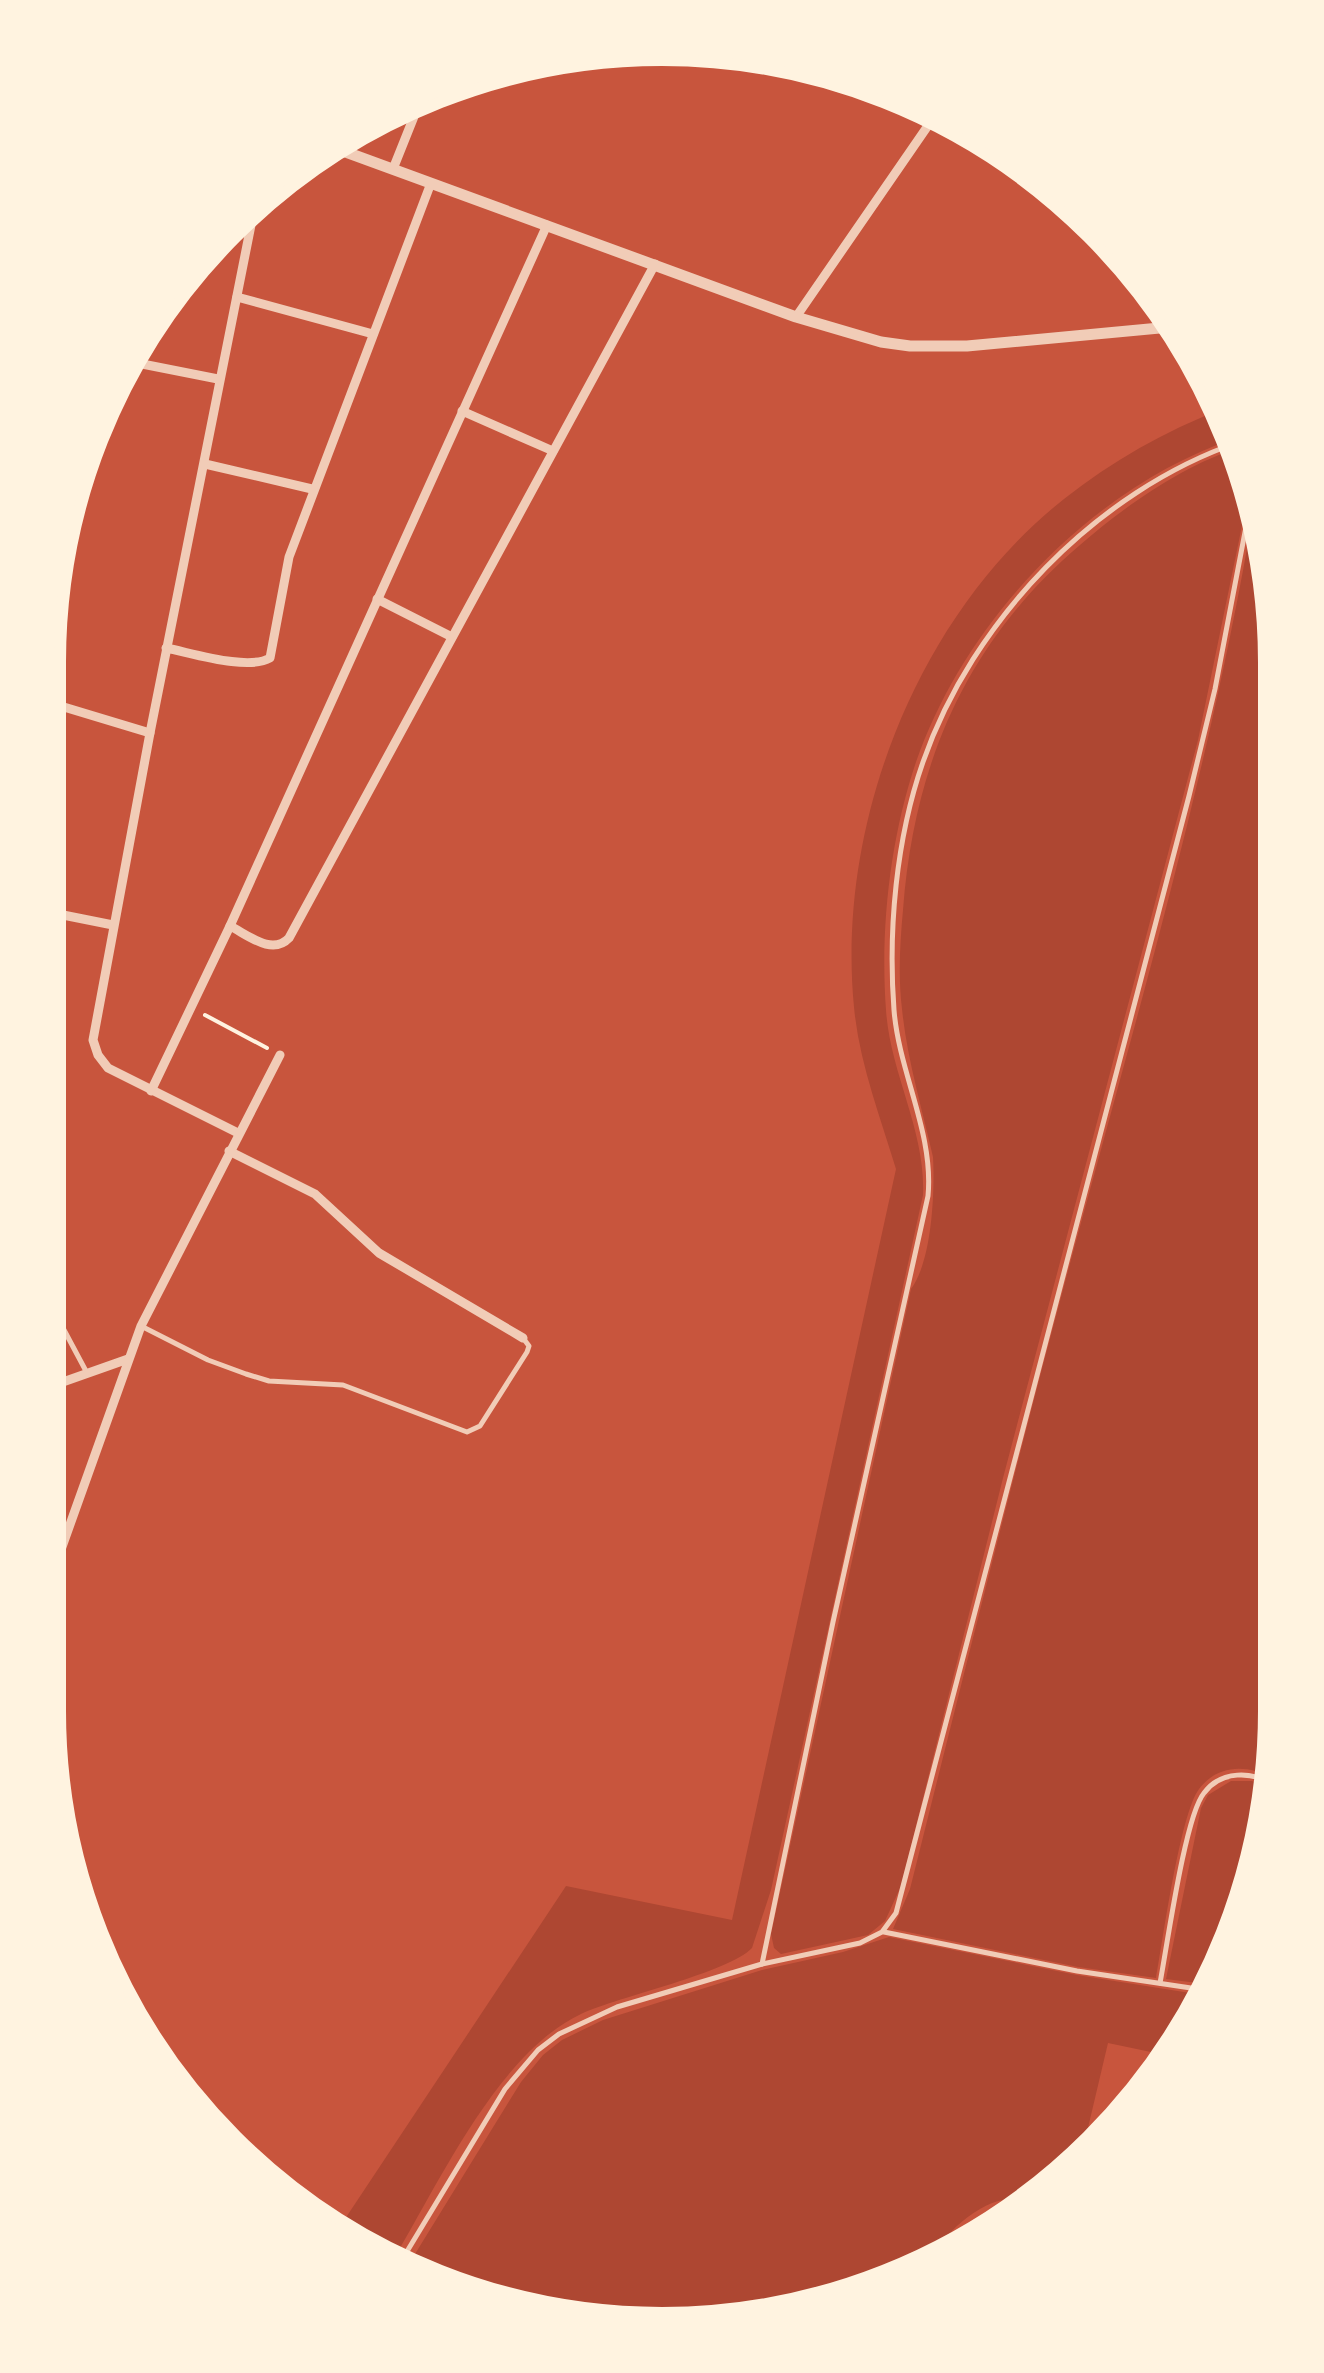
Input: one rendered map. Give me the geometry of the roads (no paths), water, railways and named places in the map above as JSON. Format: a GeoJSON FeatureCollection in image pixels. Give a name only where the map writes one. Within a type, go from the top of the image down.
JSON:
{"type":"FeatureCollection","features":[{"type":"Feature","properties":{"kind":"street"},"geometry":{"type":"LineString","coordinates":[[394,169],[415,113]]}},
{"type":"Feature","properties":{"kind":"street"},"geometry":{"type":"LineString","coordinates":[[796,317],[930,123]]}},
{"type":"Feature","properties":{"kind":"street"},"geometry":{"type":"LineString","coordinates":[[344,151],[854,336],[938,347],[1163,328]]}},
{"type":"Feature","properties":{"kind":"street"},"geometry":{"type":"LineString","coordinates":[[166,648],[242,662],[270,658],[283,578],[312,489],[431,182]]}},
{"type":"Feature","properties":{"kind":"street"},"geometry":{"type":"LineString","coordinates":[[238,1133],[108,1068],[95,1047],[94,1032],[205,464],[218,379],[252,221]]}},
{"type":"Feature","properties":{"kind":"street"},"geometry":{"type":"LineString","coordinates":[[152,1091],[546,224]]}},
{"type":"Feature","properties":{"kind":"street"},"geometry":{"type":"LineString","coordinates":[[230,926],[271,946],[286,942],[655,264]]}},
{"type":"Feature","properties":{"kind":"street"},"geometry":{"type":"LineString","coordinates":[[237,297],[373,334]]}},
{"type":"Feature","properties":{"kind":"street"},"geometry":{"type":"LineString","coordinates":[[140,363],[218,379]]}},
{"type":"Feature","properties":{"kind":"street"},"geometry":{"type":"LineString","coordinates":[[462,411],[553,451]]}},
{"type":"Feature","properties":{"kind":"street"},"geometry":{"type":"LineString","coordinates":[[205,464],[312,489]]}},
{"type":"Feature","properties":{"kind":"street"},"geometry":{"type":"LineString","coordinates":[[377,599],[452,637]]}},
{"type":"Feature","properties":{"kind":"street"},"geometry":{"type":"LineString","coordinates":[[60,706],[150,733]]}},
{"type":"Feature","properties":{"kind":"street"},"geometry":{"type":"LineString","coordinates":[[60,914],[114,925]]}},
{"type":"Feature","properties":{"kind":"street"},"geometry":{"type":"LineString","coordinates":[[60,1552],[141,1326],[280,1055]]}},
{"type":"Feature","properties":{"kind":"street"},"geometry":{"type":"LineString","coordinates":[[228,1151],[315,1194],[379,1253],[522,1338]]}},
{"type":"Feature","properties":{"kind":"street"},"geometry":{"type":"LineString","coordinates":[[60,1383],[128,1358]]}},
{"type":"Feature","properties":{"kind":"lane"},"geometry":{"type":"LineString","coordinates":[[762,1964],[928,1196],[928,1156],[900,1047],[894,1006],[893,946],[900,860],[922,765],[946,708],[975,656],[1064,550],[1143,489],[1224,448]]}},
{"type":"Feature","properties":{"kind":"lane"},"geometry":{"type":"LineString","coordinates":[[405,2255],[505,2089],[538,2050],[559,2034],[598,2013],[762,1964],[843,1948],[882,1932],[896,1913],[1189,796],[1215,689],[1247,523]]}},
{"type":"Feature","properties":{"kind":"lane"},"geometry":{"type":"LineString","coordinates":[[60,1325],[87,1373]]}},
{"type":"Feature","properties":{"kind":"lane"},"geometry":{"type":"LineString","coordinates":[[141,1326],[208,1360],[246,1374],[268,1381],[343,1384],[467,1432],[480,1426],[527,1352],[528,1343],[522,1338]]}},
{"type":"Feature","properties":{"kind":"lane"},"geometry":{"type":"LineString","coordinates":[[1160,1983],[1190,1827],[1204,1792],[1218,1781],[1242,1774],[1260,1778]]}},
{"type":"Feature","properties":{"kind":"lane"},"geometry":{"type":"LineString","coordinates":[[882,1932],[1077,1971],[1196,1988]]}}]}
